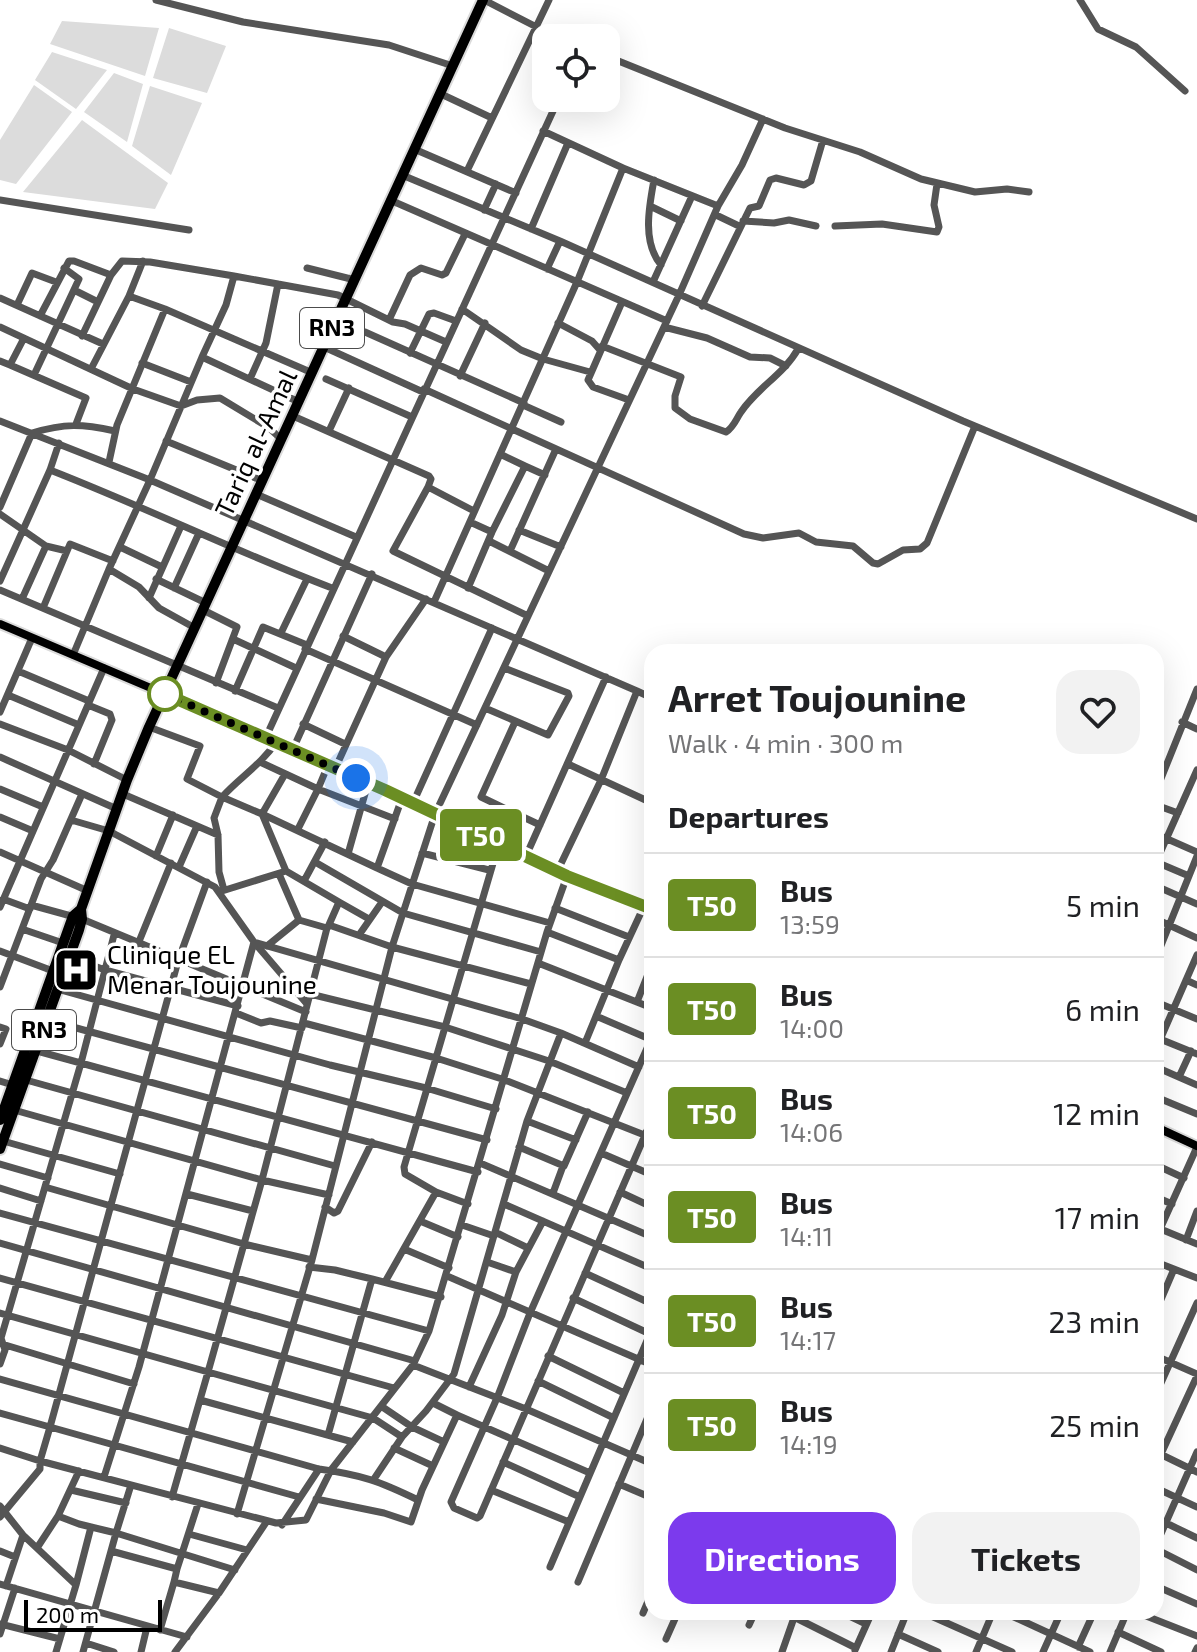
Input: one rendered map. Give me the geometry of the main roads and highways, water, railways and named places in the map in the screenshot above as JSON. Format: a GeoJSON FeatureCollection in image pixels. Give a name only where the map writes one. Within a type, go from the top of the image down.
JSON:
{"type":"FeatureCollection","features":[{"type":"Feature","properties":{"kind":"highway","name":"Tariq al-Amal"},"geometry":{"type":"LineString","coordinates":[[2,1145],[70,957],[79,915],[149,727],[483,0]]}},
{"type":"Feature","properties":{"kind":"highway","name":"Tariq al-Amal"},"geometry":{"type":"LineString","coordinates":[[0,1120],[63,943],[79,915]]}},
{"type":"Feature","properties":{"kind":"main road"},"geometry":{"type":"LineString","coordinates":[[0,626],[266,737],[557,872],[644,906]]}},
{"type":"Feature","properties":{"kind":"main road"},"geometry":{"type":"LineString","coordinates":[[1164,1131],[1197,1146]]}},
{"type":"Feature","properties":{"kind":"place","name":"Clinique EL Menar Toujounine"},"geometry":{"type":"Point","coordinates":[76,970]}}]}
